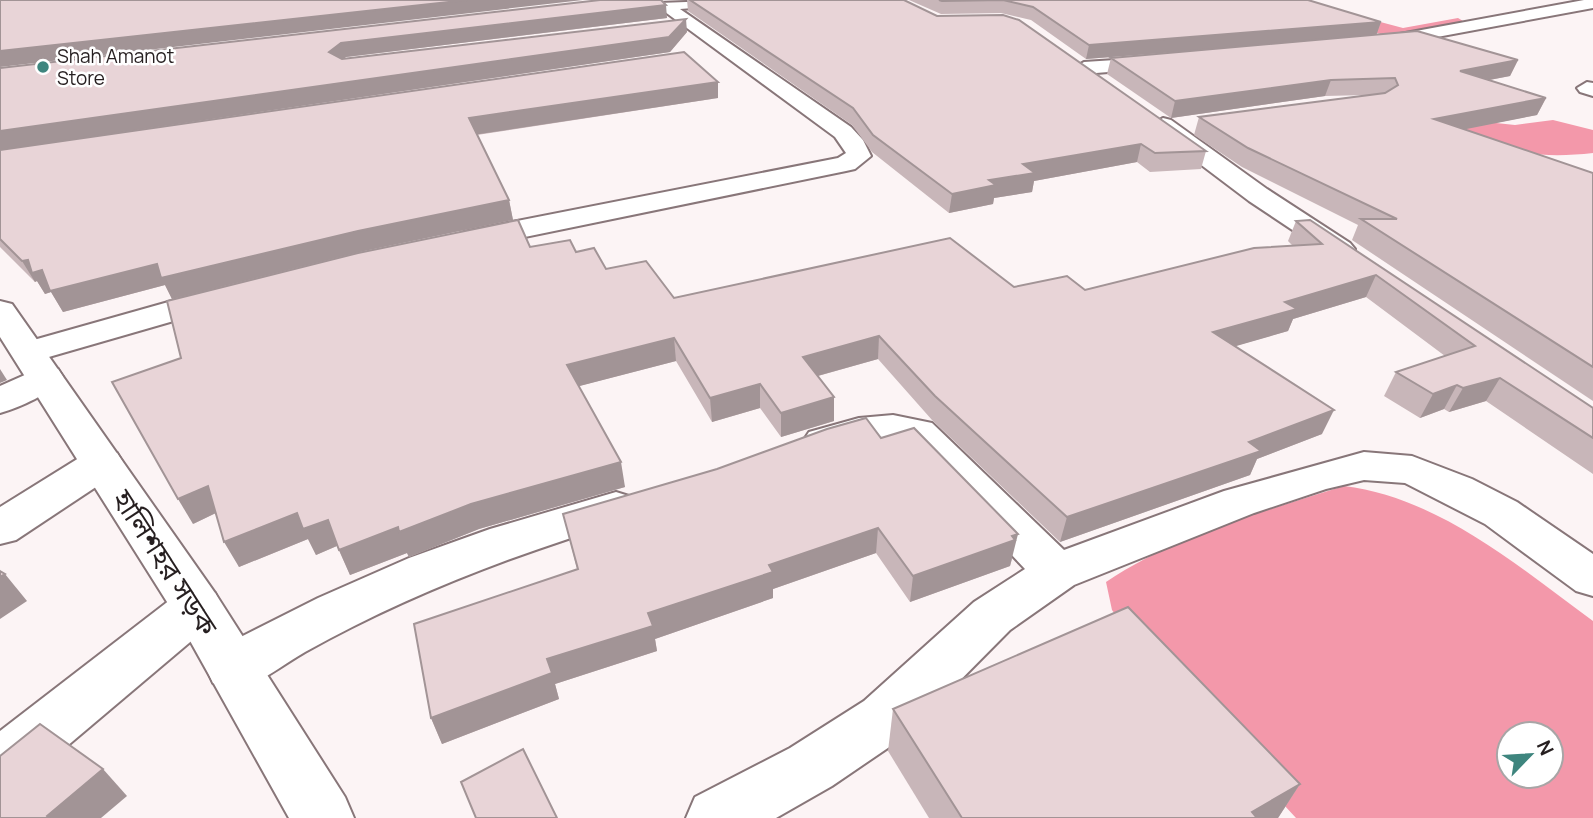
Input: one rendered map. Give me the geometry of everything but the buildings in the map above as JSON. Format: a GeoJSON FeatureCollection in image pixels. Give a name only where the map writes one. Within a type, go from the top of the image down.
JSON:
{"type":"FeatureCollection","features":[{"type":"Feature","properties":{"kind":"street"},"geometry":{"type":"LineString","coordinates":[[661,3],[732,0]]}},
{"type":"Feature","properties":{"kind":"street"},"geometry":{"type":"LineString","coordinates":[[1365,44],[1591,1]]}},
{"type":"Feature","properties":{"kind":"street"},"geometry":{"type":"LineString","coordinates":[[451,243],[835,167],[859,156],[855,145],[843,132],[715,53],[686,23],[661,3]]}},
{"type":"Feature","properties":{"kind":"street"},"geometry":{"type":"LineString","coordinates":[[663,26],[686,23]]}},
{"type":"Feature","properties":{"kind":"street"},"geometry":{"type":"LineString","coordinates":[[1119,93],[1075,62],[1176,62]]}},
{"type":"Feature","properties":{"kind":"street"},"geometry":{"type":"LineString","coordinates":[[1142,109],[1258,195],[1362,264]]}},
{"type":"Feature","properties":{"kind":"street"},"geometry":{"type":"LineString","coordinates":[[1167,128],[1205,126]]}},
{"type":"Feature","properties":{"kind":"street"},"geometry":{"type":"LineString","coordinates":[[0,401],[37,365],[246,290]]}},
{"type":"Feature","properties":{"kind":"street","name":"হালিশহর সড়ক"},"geometry":{"type":"LineString","coordinates":[[0,311],[197,607],[311,812]]}},
{"type":"Feature","properties":{"kind":"street"},"geometry":{"type":"LineString","coordinates":[[781,455],[864,429],[895,425],[918,432],[1057,572]]}},
{"type":"Feature","properties":{"kind":"street"},"geometry":{"type":"LineString","coordinates":[[0,528],[103,463]]}},
{"type":"Feature","properties":{"kind":"street"},"geometry":{"type":"LineString","coordinates":[[717,818],[811,767],[884,719],[992,616],[1057,572],[1239,502],[1317,477],[1364,466],[1412,470],[1457,489],[1501,513],[1593,578]]}},
{"type":"Feature","properties":{"kind":"street"},"geometry":{"type":"LineString","coordinates":[[232,667],[314,623],[400,582],[499,543],[660,495]]}},
{"type":"Feature","properties":{"kind":"street"},"geometry":{"type":"LineString","coordinates":[[0,766],[197,607]]}},
{"type":"Feature","properties":{"kind":"shaded area"},"geometry":{"type":"Polygon","coordinates":[[[1458,119],[1515,125],[1553,120],[1593,130],[1593,153],[1531,154],[1470,143],[1458,119]]]}},
{"type":"Feature","properties":{"kind":"shaded area"},"geometry":{"type":"Polygon","coordinates":[[[1344,486],[1379,493],[1412,504],[1476,537],[1593,621],[1593,818],[1296,818],[1141,650],[1112,610],[1106,582],[1162,550],[1252,515],[1344,486]]]}},
{"type":"Feature","properties":{"kind":"waterway"},"geometry":{"type":"LineString","coordinates":[[1354,21],[1403,34],[1458,24]]}},
{"type":"Feature","properties":{"kind":"place","name":"Shah Amanot Store"},"geometry":{"type":"Point","coordinates":[43,67]}}]}
